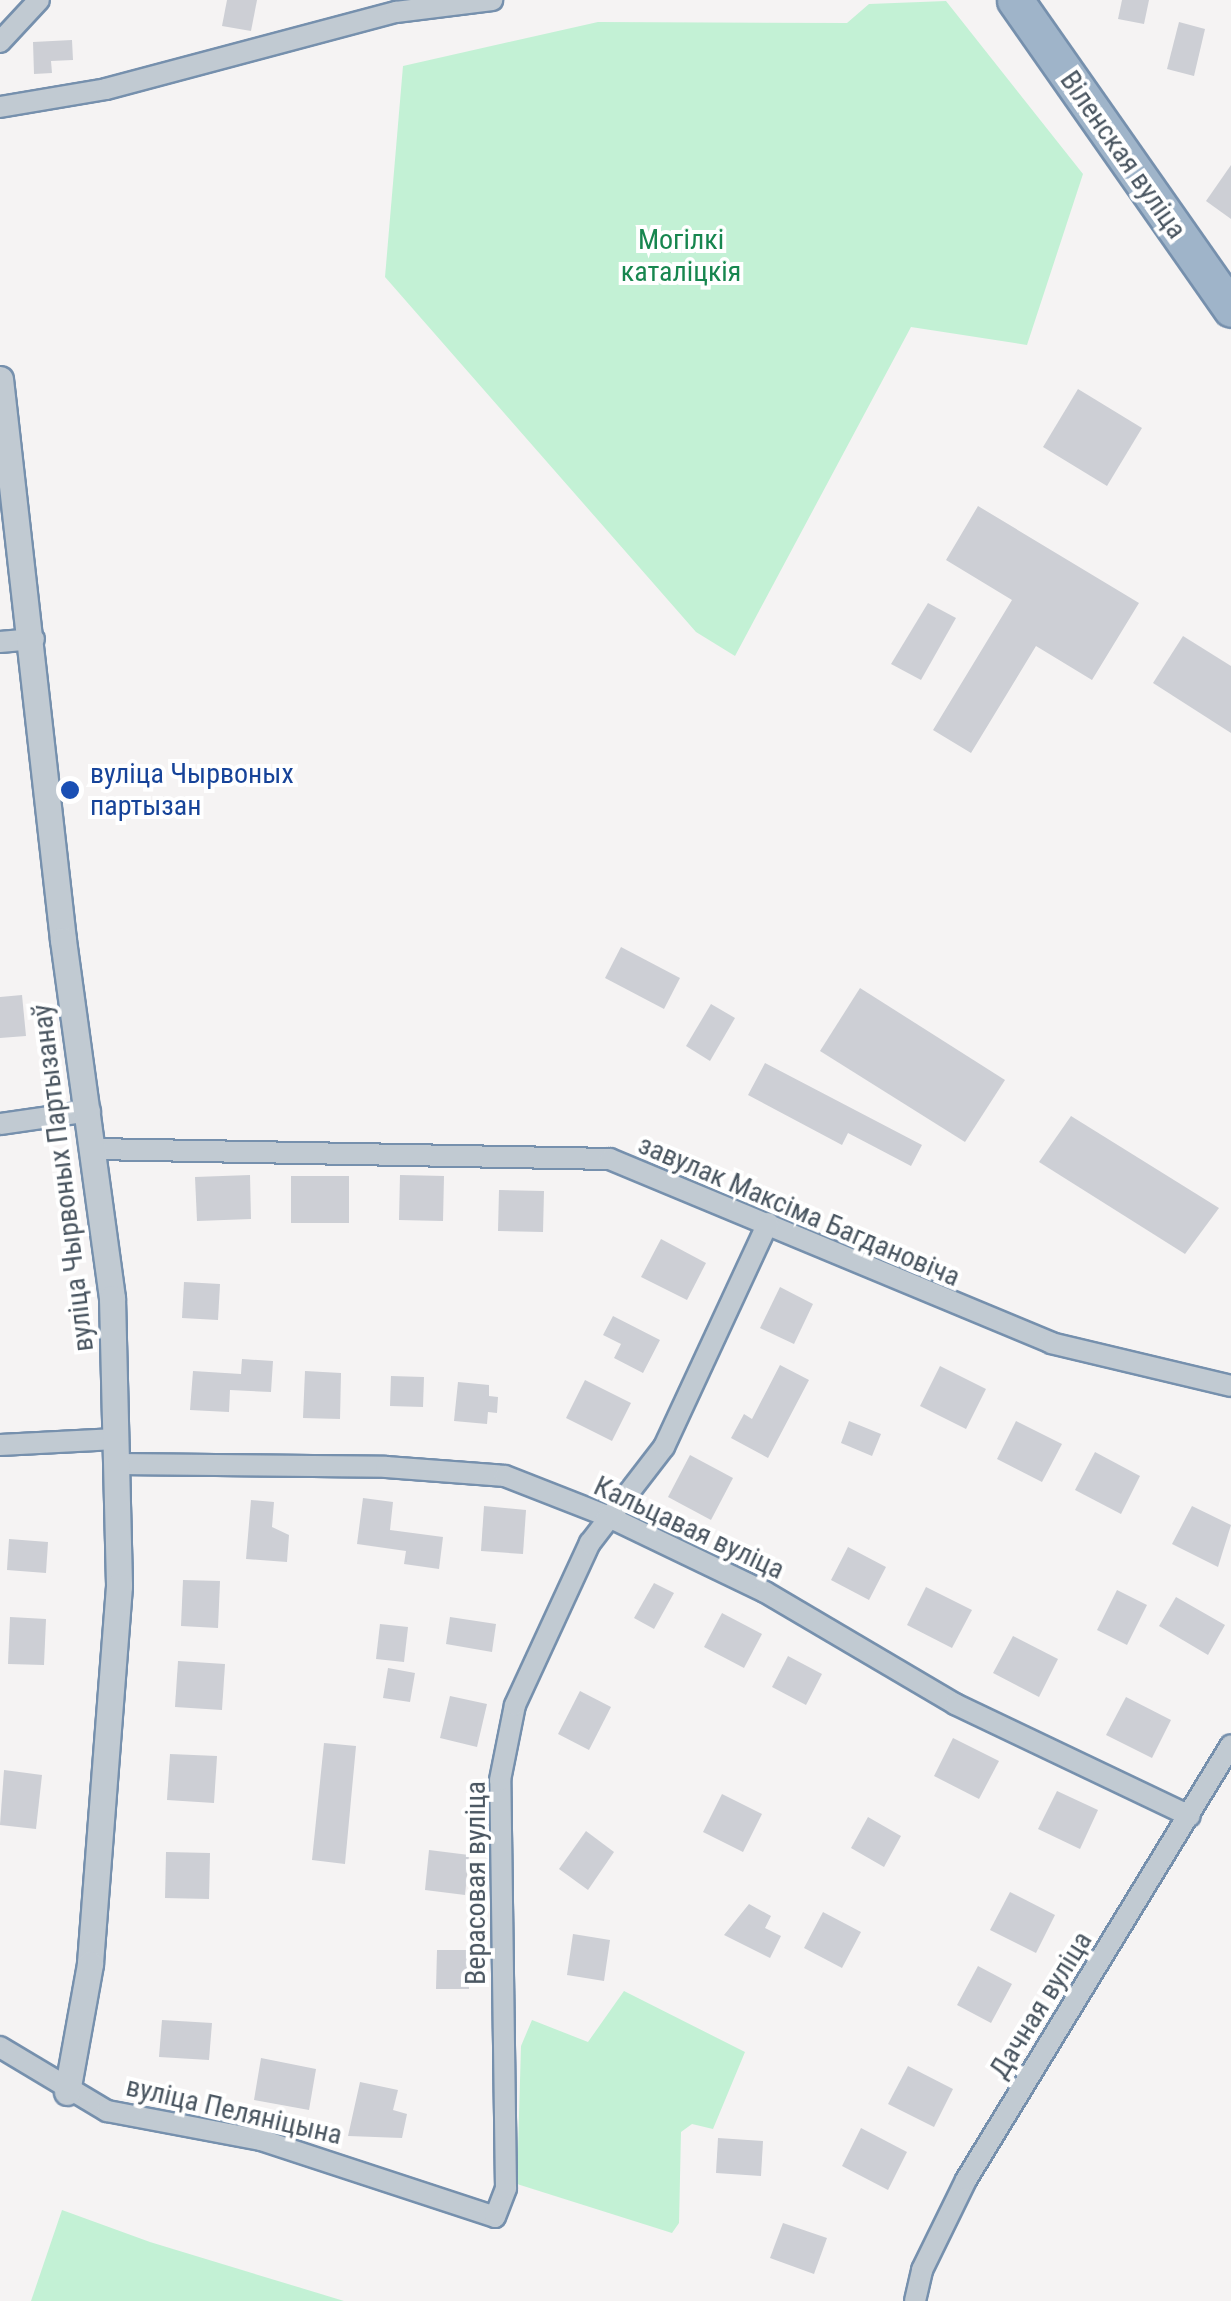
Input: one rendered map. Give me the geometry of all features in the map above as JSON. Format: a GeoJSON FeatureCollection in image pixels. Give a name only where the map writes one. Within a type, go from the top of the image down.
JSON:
{"type":"FeatureCollection","features":[{"type":"Feature","properties":{"kind":"highway","name":"Віленская вуліца"},"geometry":{"type":"LineString","coordinates":[[1015,0],[1231,309]]}},
{"type":"Feature","properties":{"kind":"street"},"geometry":{"type":"LineString","coordinates":[[0,42],[39,0]]}},
{"type":"Feature","properties":{"kind":"street"},"geometry":{"type":"LineString","coordinates":[[0,107],[106,88],[396,12],[492,0]]}},
{"type":"Feature","properties":{"kind":"street","name":"вуліца Чырвоных Партызанаў"},"geometry":{"type":"LineString","coordinates":[[0,379],[34,639],[63,940],[90,1111],[112,1298],[117,1452],[111,1708],[90,1964],[66,2092]]}},
{"type":"Feature","properties":{"kind":"street"},"geometry":{"type":"LineString","coordinates":[[0,642],[34,639]]}},
{"type":"Feature","properties":{"kind":"street"},"geometry":{"type":"LineString","coordinates":[[0,1124],[90,1111]]}},
{"type":"Feature","properties":{"kind":"street","name":"завулак Максіма Багдановіча"},"geometry":{"type":"LineString","coordinates":[[95,1149],[610,1159],[768,1223],[951,1306],[1051,1343],[1231,1386]]}},
{"type":"Feature","properties":{"kind":"street","name":"Верасовая вуліца"},"geometry":{"type":"LineString","coordinates":[[506,2188],[500,1780],[515,1705],[607,1516],[664,1447],[768,1223]]}},
{"type":"Feature","properties":{"kind":"street","name":"Кальцавая вуліца"},"geometry":{"type":"LineString","coordinates":[[0,1445],[506,1476],[607,1516],[814,1618],[955,1704],[1190,1816]]}},
{"type":"Feature","properties":{"kind":"street","name":"Дачная вуліца"},"geometry":{"type":"LineString","coordinates":[[915,2301],[922,2270],[966,2180],[1231,1746]]}},
{"type":"Feature","properties":{"kind":"street","name":"вуліца Пеляніцына"},"geometry":{"type":"LineString","coordinates":[[0,2046],[66,2092],[107,2111],[261,2140],[355,2167],[467,2211],[496,2217],[506,2188]]}},
{"type":"Feature","properties":{"kind":"green space","name":"Могілкі каталіцкія"},"geometry":{"type":"Polygon","coordinates":[[[946,1],[1083,174],[1027,345],[911,327],[735,656],[696,632],[385,277],[403,66],[598,22],[847,23],[869,4],[946,1]]]}},
{"type":"Feature","properties":{"kind":"green space"},"geometry":{"type":"Polygon","coordinates":[[[624,1991],[745,2052],[713,2129],[692,2124],[681,2132],[679,2223],[672,2233],[517,2184],[521,2046],[532,2020],[588,2042],[624,1991]]]}},
{"type":"Feature","properties":{"kind":"green space"},"geometry":{"type":"Polygon","coordinates":[[[62,2210],[150,2242],[344,2301],[31,2301],[62,2210]]]}},
{"type":"Feature","properties":{"kind":"building"},"geometry":{"type":"Polygon","coordinates":[[[227,0],[257,0],[251,31],[222,26],[227,0]]]}},
{"type":"Feature","properties":{"kind":"building"},"geometry":{"type":"Polygon","coordinates":[[[1122,0],[1149,0],[1144,24],[1118,19],[1122,0]]]}},
{"type":"Feature","properties":{"kind":"building"},"geometry":{"type":"Polygon","coordinates":[[[1179,22],[1205,29],[1194,76],[1167,69],[1179,22]]]}},
{"type":"Feature","properties":{"kind":"building"},"geometry":{"type":"Polygon","coordinates":[[[72,40],[73,60],[51,61],[52,73],[34,74],[33,42],[72,40]]]}},
{"type":"Feature","properties":{"kind":"building"},"geometry":{"type":"Polygon","coordinates":[[[1231,165],[1231,219],[1206,201],[1231,165]]]}},
{"type":"Feature","properties":{"kind":"building"},"geometry":{"type":"Polygon","coordinates":[[[1078,389],[1142,428],[1107,486],[1043,447],[1078,389]]]}},
{"type":"Feature","properties":{"kind":"building"},"geometry":{"type":"Polygon","coordinates":[[[978,506],[1139,603],[1092,680],[1036,646],[971,753],[933,730],[1012,600],[946,560],[978,506]]]}},
{"type":"Feature","properties":{"kind":"building"},"geometry":{"type":"Polygon","coordinates":[[[928,603],[956,618],[921,680],[891,664],[928,603]]]}},
{"type":"Feature","properties":{"kind":"building"},"geometry":{"type":"Polygon","coordinates":[[[1183,636],[1231,666],[1231,733],[1153,683],[1183,636]]]}},
{"type":"Feature","properties":{"kind":"building"},"geometry":{"type":"Polygon","coordinates":[[[621,947],[680,978],[664,1009],[605,978],[621,947]]]}},
{"type":"Feature","properties":{"kind":"building"},"geometry":{"type":"Polygon","coordinates":[[[860,988],[1005,1080],[965,1142],[820,1051],[860,988]]]}},
{"type":"Feature","properties":{"kind":"building"},"geometry":{"type":"Polygon","coordinates":[[[22,995],[26,1036],[0,1038],[0,997],[22,995]]]}},
{"type":"Feature","properties":{"kind":"building"},"geometry":{"type":"Polygon","coordinates":[[[711,1004],[735,1018],[710,1061],[686,1046],[711,1004]]]}},
{"type":"Feature","properties":{"kind":"building"},"geometry":{"type":"Polygon","coordinates":[[[765,1063],[922,1145],[911,1166],[848,1133],[842,1145],[748,1095],[765,1063]]]}},
{"type":"Feature","properties":{"kind":"building"},"geometry":{"type":"Polygon","coordinates":[[[1071,1116],[1219,1208],[1185,1254],[1039,1162],[1071,1116]]]}},
{"type":"Feature","properties":{"kind":"building"},"geometry":{"type":"Polygon","coordinates":[[[250,1175],[251,1219],[197,1221],[195,1177],[250,1175]]]}},
{"type":"Feature","properties":{"kind":"building"},"geometry":{"type":"Polygon","coordinates":[[[400,1175],[444,1176],[443,1221],[399,1220],[400,1175]]]}},
{"type":"Feature","properties":{"kind":"building"},"geometry":{"type":"Polygon","coordinates":[[[291,1176],[349,1176],[349,1223],[291,1223],[291,1176]]]}},
{"type":"Feature","properties":{"kind":"building"},"geometry":{"type":"Polygon","coordinates":[[[499,1190],[544,1191],[543,1232],[498,1231],[499,1190]]]}},
{"type":"Feature","properties":{"kind":"building"},"geometry":{"type":"Polygon","coordinates":[[[661,1239],[706,1263],[687,1300],[641,1277],[661,1239]]]}},
{"type":"Feature","properties":{"kind":"building"},"geometry":{"type":"Polygon","coordinates":[[[184,1282],[220,1284],[218,1320],[182,1318],[184,1282]]]}},
{"type":"Feature","properties":{"kind":"building"},"geometry":{"type":"Polygon","coordinates":[[[780,1287],[813,1304],[794,1344],[760,1328],[780,1287]]]}},
{"type":"Feature","properties":{"kind":"building"},"geometry":{"type":"Polygon","coordinates":[[[613,1316],[660,1340],[643,1373],[614,1358],[621,1344],[603,1335],[613,1316]]]}},
{"type":"Feature","properties":{"kind":"building"},"geometry":{"type":"Polygon","coordinates":[[[242,1359],[273,1361],[271,1392],[230,1390],[229,1412],[190,1410],[193,1371],[241,1374],[242,1359]]]}},
{"type":"Feature","properties":{"kind":"building"},"geometry":{"type":"Polygon","coordinates":[[[780,1365],[809,1380],[768,1458],[731,1438],[744,1414],[752,1419],[780,1365]]]}},
{"type":"Feature","properties":{"kind":"building"},"geometry":{"type":"Polygon","coordinates":[[[940,1366],[986,1389],[966,1429],[920,1406],[940,1366]]]}},
{"type":"Feature","properties":{"kind":"building"},"geometry":{"type":"Polygon","coordinates":[[[305,1371],[341,1373],[340,1419],[303,1418],[305,1371]]]}},
{"type":"Feature","properties":{"kind":"building"},"geometry":{"type":"Polygon","coordinates":[[[391,1376],[424,1377],[423,1407],[390,1406],[391,1376]]]}},
{"type":"Feature","properties":{"kind":"building"},"geometry":{"type":"Polygon","coordinates":[[[585,1380],[631,1403],[612,1441],[566,1418],[585,1380]]]}},
{"type":"Feature","properties":{"kind":"building"},"geometry":{"type":"Polygon","coordinates":[[[458,1382],[489,1385],[489,1396],[498,1397],[497,1413],[488,1412],[487,1424],[454,1421],[458,1382]]]}},
{"type":"Feature","properties":{"kind":"building"},"geometry":{"type":"Polygon","coordinates":[[[849,1421],[881,1434],[872,1456],[841,1443],[849,1421]]]}},
{"type":"Feature","properties":{"kind":"building"},"geometry":{"type":"Polygon","coordinates":[[[1016,1421],[1062,1444],[1042,1482],[997,1459],[1016,1421]]]}},
{"type":"Feature","properties":{"kind":"building"},"geometry":{"type":"Polygon","coordinates":[[[1095,1452],[1140,1476],[1121,1514],[1075,1490],[1095,1452]]]}},
{"type":"Feature","properties":{"kind":"building"},"geometry":{"type":"Polygon","coordinates":[[[690,1455],[733,1478],[711,1520],[668,1497],[690,1455]]]}},
{"type":"Feature","properties":{"kind":"building"},"geometry":{"type":"Polygon","coordinates":[[[363,1498],[393,1502],[390,1530],[443,1537],[439,1569],[404,1564],[406,1551],[357,1544],[363,1498]]]}},
{"type":"Feature","properties":{"kind":"building"},"geometry":{"type":"Polygon","coordinates":[[[251,1500],[274,1502],[272,1527],[289,1535],[287,1562],[246,1559],[251,1500]]]}},
{"type":"Feature","properties":{"kind":"building"},"geometry":{"type":"Polygon","coordinates":[[[484,1506],[526,1510],[523,1554],[481,1551],[484,1506]]]}},
{"type":"Feature","properties":{"kind":"building"},"geometry":{"type":"Polygon","coordinates":[[[1192,1506],[1231,1525],[1218,1567],[1172,1544],[1192,1506]]]}},
{"type":"Feature","properties":{"kind":"building"},"geometry":{"type":"Polygon","coordinates":[[[9,1539],[48,1542],[46,1573],[7,1570],[9,1539]]]}},
{"type":"Feature","properties":{"kind":"building"},"geometry":{"type":"Polygon","coordinates":[[[848,1547],[886,1567],[869,1600],[831,1580],[848,1547]]]}},
{"type":"Feature","properties":{"kind":"building"},"geometry":{"type":"Polygon","coordinates":[[[183,1580],[220,1581],[218,1628],[181,1626],[183,1580]]]}},
{"type":"Feature","properties":{"kind":"building"},"geometry":{"type":"Polygon","coordinates":[[[654,1583],[674,1593],[654,1629],[634,1618],[654,1583]]]}},
{"type":"Feature","properties":{"kind":"building"},"geometry":{"type":"Polygon","coordinates":[[[926,1587],[972,1610],[952,1648],[907,1625],[926,1587]]]}},
{"type":"Feature","properties":{"kind":"building"},"geometry":{"type":"Polygon","coordinates":[[[1117,1590],[1147,1605],[1127,1645],[1097,1630],[1117,1590]]]}},
{"type":"Feature","properties":{"kind":"building"},"geometry":{"type":"Polygon","coordinates":[[[1176,1597],[1225,1625],[1208,1655],[1159,1626],[1176,1597]]]}},
{"type":"Feature","properties":{"kind":"building"},"geometry":{"type":"Polygon","coordinates":[[[722,1613],[762,1634],[744,1668],[704,1647],[722,1613]]]}},
{"type":"Feature","properties":{"kind":"building"},"geometry":{"type":"Polygon","coordinates":[[[10,1617],[46,1619],[44,1665],[8,1664],[10,1617]]]}},
{"type":"Feature","properties":{"kind":"building"},"geometry":{"type":"Polygon","coordinates":[[[450,1617],[496,1624],[492,1652],[446,1644],[450,1617]]]}},
{"type":"Feature","properties":{"kind":"building"},"geometry":{"type":"Polygon","coordinates":[[[380,1624],[408,1627],[404,1662],[376,1659],[380,1624]]]}},
{"type":"Feature","properties":{"kind":"building"},"geometry":{"type":"Polygon","coordinates":[[[1013,1636],[1058,1659],[1039,1697],[993,1673],[1013,1636]]]}},
{"type":"Feature","properties":{"kind":"building"},"geometry":{"type":"Polygon","coordinates":[[[788,1656],[822,1674],[806,1705],[772,1687],[788,1656]]]}},
{"type":"Feature","properties":{"kind":"building"},"geometry":{"type":"Polygon","coordinates":[[[178,1661],[225,1664],[222,1710],[175,1707],[178,1661]]]}},
{"type":"Feature","properties":{"kind":"building"},"geometry":{"type":"Polygon","coordinates":[[[388,1668],[415,1673],[410,1702],[383,1698],[388,1668]]]}},
{"type":"Feature","properties":{"kind":"building"},"geometry":{"type":"Polygon","coordinates":[[[580,1691],[611,1707],[589,1750],[558,1734],[580,1691]]]}},
{"type":"Feature","properties":{"kind":"building"},"geometry":{"type":"Polygon","coordinates":[[[450,1696],[487,1704],[477,1747],[440,1738],[450,1696]]]}},
{"type":"Feature","properties":{"kind":"building"},"geometry":{"type":"Polygon","coordinates":[[[1126,1697],[1171,1720],[1152,1758],[1106,1735],[1126,1697]]]}},
{"type":"Feature","properties":{"kind":"building"},"geometry":{"type":"Polygon","coordinates":[[[953,1738],[999,1761],[979,1799],[934,1776],[953,1738]]]}},
{"type":"Feature","properties":{"kind":"building"},"geometry":{"type":"Polygon","coordinates":[[[324,1743],[356,1746],[345,1864],[312,1860],[324,1743]]]}},
{"type":"Feature","properties":{"kind":"building"},"geometry":{"type":"Polygon","coordinates":[[[170,1754],[217,1756],[214,1803],[167,1800],[170,1754]]]}},
{"type":"Feature","properties":{"kind":"building"},"geometry":{"type":"Polygon","coordinates":[[[4,1770],[42,1775],[36,1829],[0,1825],[4,1770]]]}},
{"type":"Feature","properties":{"kind":"building"},"geometry":{"type":"Polygon","coordinates":[[[1057,1791],[1098,1810],[1080,1849],[1038,1829],[1057,1791]]]}},
{"type":"Feature","properties":{"kind":"building"},"geometry":{"type":"Polygon","coordinates":[[[722,1794],[762,1814],[743,1852],[703,1832],[722,1794]]]}},
{"type":"Feature","properties":{"kind":"building"},"geometry":{"type":"Polygon","coordinates":[[[868,1817],[901,1836],[884,1867],[851,1848],[868,1817]]]}},
{"type":"Feature","properties":{"kind":"building"},"geometry":{"type":"Polygon","coordinates":[[[586,1831],[614,1852],[588,1890],[559,1869],[586,1831]]]}},
{"type":"Feature","properties":{"kind":"building"},"geometry":{"type":"Polygon","coordinates":[[[429,1850],[469,1855],[465,1895],[425,1890],[429,1850]]]}},
{"type":"Feature","properties":{"kind":"building"},"geometry":{"type":"Polygon","coordinates":[[[166,1852],[210,1853],[209,1899],[165,1898],[166,1852]]]}},
{"type":"Feature","properties":{"kind":"building"},"geometry":{"type":"Polygon","coordinates":[[[1010,1892],[1055,1915],[1036,1953],[990,1930],[1010,1892]]]}},
{"type":"Feature","properties":{"kind":"building"},"geometry":{"type":"Polygon","coordinates":[[[749,1904],[771,1916],[765,1928],[781,1936],[770,1958],[724,1935],[749,1904]]]}},
{"type":"Feature","properties":{"kind":"building"},"geometry":{"type":"Polygon","coordinates":[[[823,1912],[861,1932],[842,1968],[804,1948],[823,1912]]]}},
{"type":"Feature","properties":{"kind":"building"},"geometry":{"type":"Polygon","coordinates":[[[573,1934],[610,1940],[604,1981],[567,1975],[573,1934]]]}},
{"type":"Feature","properties":{"kind":"building"},"geometry":{"type":"Polygon","coordinates":[[[437,1950],[469,1950],[469,1989],[436,1989],[437,1950]]]}},
{"type":"Feature","properties":{"kind":"building"},"geometry":{"type":"Polygon","coordinates":[[[978,1966],[1012,1984],[991,2023],[957,2005],[978,1966]]]}},
{"type":"Feature","properties":{"kind":"building"},"geometry":{"type":"Polygon","coordinates":[[[162,2020],[212,2023],[209,2060],[159,2057],[162,2020]]]}},
{"type":"Feature","properties":{"kind":"building"},"geometry":{"type":"Polygon","coordinates":[[[261,2058],[316,2069],[309,2110],[254,2100],[261,2058]]]}},
{"type":"Feature","properties":{"kind":"building"},"geometry":{"type":"Polygon","coordinates":[[[908,2066],[953,2089],[934,2127],[888,2104],[908,2066]]]}},
{"type":"Feature","properties":{"kind":"building"},"geometry":{"type":"Polygon","coordinates":[[[360,2082],[398,2090],[393,2110],[407,2114],[402,2138],[348,2136],[360,2082]]]}},
{"type":"Feature","properties":{"kind":"building"},"geometry":{"type":"Polygon","coordinates":[[[861,2128],[907,2152],[888,2190],[842,2166],[861,2128]]]}},
{"type":"Feature","properties":{"kind":"building"},"geometry":{"type":"Polygon","coordinates":[[[718,2138],[763,2141],[761,2176],[716,2173],[718,2138]]]}},
{"type":"Feature","properties":{"kind":"building"},"geometry":{"type":"Polygon","coordinates":[[[783,2223],[827,2238],[814,2274],[770,2258],[783,2223]]]}},
{"type":"Feature","properties":{"kind":"place","name":"вуліца Чырвоных партызан"},"geometry":{"type":"Point","coordinates":[70,790]}}]}
